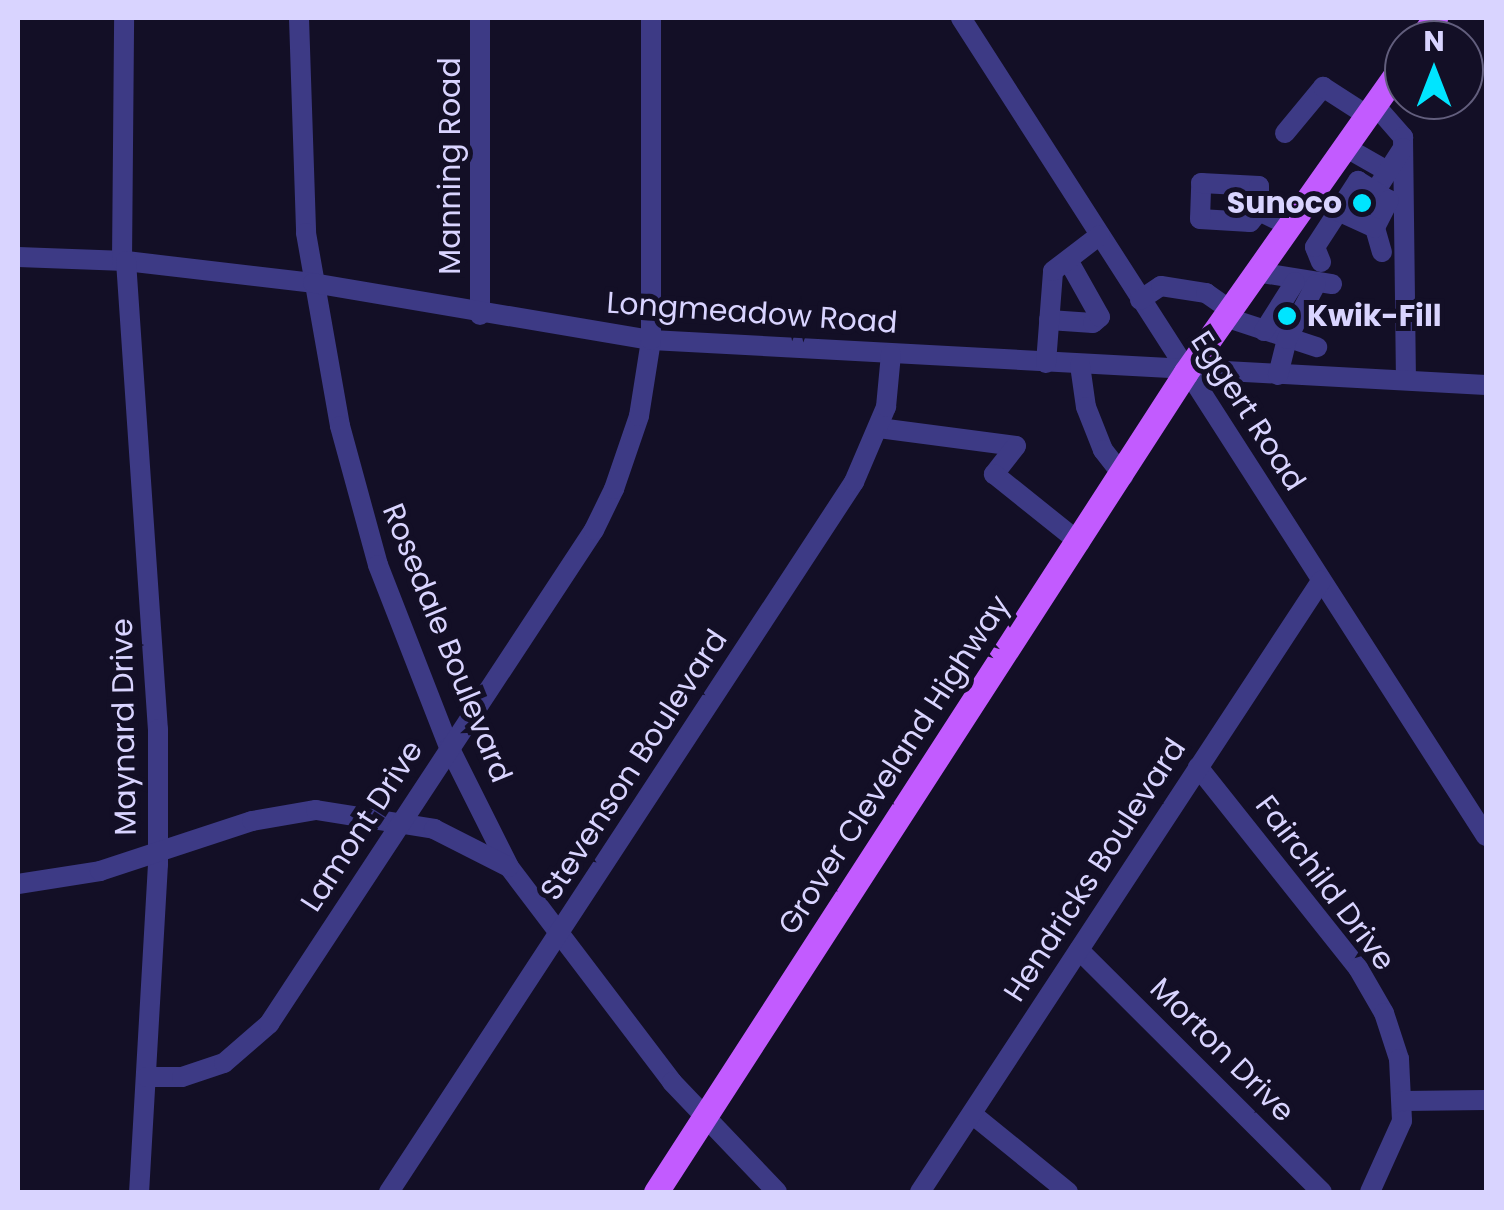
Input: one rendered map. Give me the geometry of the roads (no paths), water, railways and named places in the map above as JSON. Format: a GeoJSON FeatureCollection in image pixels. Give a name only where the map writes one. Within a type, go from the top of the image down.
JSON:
{"type":"FeatureCollection","features":[{"type":"Feature","properties":{"kind":"main road","name":"Grover Cleveland Highway"},"geometry":{"type":"LineString","coordinates":[[656,1192],[1080,543],[1186,372],[1384,91]]}},
{"type":"Feature","properties":{"kind":"street","name":"Maynard Drive"},"geometry":{"type":"LineString","coordinates":[[124,18],[124,261],[155,652],[157,854],[138,1192]]}},
{"type":"Feature","properties":{"kind":"street","name":"Rosedale Boulevard"},"geometry":{"type":"LineString","coordinates":[[300,18],[301,166],[313,283],[362,513],[448,747],[509,867],[703,1118],[777,1192]]}},
{"type":"Feature","properties":{"kind":"street","name":"Manning Road"},"geometry":{"type":"LineString","coordinates":[[480,18],[480,315]]}},
{"type":"Feature","properties":{"kind":"street","name":"Lamont Drive"},"geometry":{"type":"LineString","coordinates":[[146,1077],[204,1072],[256,1040],[594,530],[630,446],[651,340],[650,18]]}},
{"type":"Feature","properties":{"kind":"street","name":"Eggert Road"},"geometry":{"type":"LineString","coordinates":[[970,21],[1140,300],[1486,836]]}},
{"type":"Feature","properties":{"kind":"street"},"geometry":{"type":"LineString","coordinates":[[1285,133],[1322,87],[1371,110],[1403,136],[1406,380]]}},
{"type":"Feature","properties":{"kind":"street"},"geometry":{"type":"LineString","coordinates":[[1345,147],[1387,171]]}},
{"type":"Feature","properties":{"kind":"street"},"geometry":{"type":"LineString","coordinates":[[1321,262],[1315,247],[1322,236],[1362,211],[1403,148]]}},
{"type":"Feature","properties":{"kind":"street"},"geometry":{"type":"LineString","coordinates":[[1259,211],[1322,236]]}},
{"type":"Feature","properties":{"kind":"street"},"geometry":{"type":"LineString","coordinates":[[1362,211],[1382,252]]}},
{"type":"Feature","properties":{"kind":"street"},"geometry":{"type":"LineString","coordinates":[[1046,363],[1053,271],[1100,236]]}},
{"type":"Feature","properties":{"kind":"street","name":"Longmeadow Road"},"geometry":{"type":"LineString","coordinates":[[18,257],[124,261],[313,283],[480,315],[651,340],[1186,372],[1486,384]]}},
{"type":"Feature","properties":{"kind":"street"},"geometry":{"type":"LineString","coordinates":[[1050,320],[1093,322],[1100,317],[1068,260]]}},
{"type":"Feature","properties":{"kind":"street"},"geometry":{"type":"LineString","coordinates":[[1256,272],[1314,284]]}},
{"type":"Feature","properties":{"kind":"street"},"geometry":{"type":"LineString","coordinates":[[1264,331],[1314,284]]}},
{"type":"Feature","properties":{"kind":"street"},"geometry":{"type":"LineString","coordinates":[[1278,375],[1287,339],[1314,284]]}},
{"type":"Feature","properties":{"kind":"street"},"geometry":{"type":"LineString","coordinates":[[1140,300],[1161,286],[1206,293],[1228,313],[1264,331],[1318,347]]}},
{"type":"Feature","properties":{"kind":"street","name":"Stevenson Boulevard"},"geometry":{"type":"LineString","coordinates":[[389,1192],[854,482],[879,428],[891,354]]}},
{"type":"Feature","properties":{"kind":"street"},"geometry":{"type":"LineString","coordinates":[[1080,365],[1086,407],[1123,476]]}},
{"type":"Feature","properties":{"kind":"street"},"geometry":{"type":"LineString","coordinates":[[879,428],[1016,446],[994,474],[1080,543]]}},
{"type":"Feature","properties":{"kind":"street","name":"Hendricks Boulevard"},"geometry":{"type":"LineString","coordinates":[[920,1192],[1321,581]]}},
{"type":"Feature","properties":{"kind":"street","name":"Fairchild Drive"},"geometry":{"type":"LineString","coordinates":[[1198,768],[1358,968],[1394,1039],[1404,1101]]}},
{"type":"Feature","properties":{"kind":"street"},"geometry":{"type":"LineString","coordinates":[[18,884],[157,854],[284,812],[347,811],[399,820],[434,829],[509,867]]}},
{"type":"Feature","properties":{"kind":"street","name":"Morton Drive"},"geometry":{"type":"LineString","coordinates":[[1079,950],[1322,1192]]}},
{"type":"Feature","properties":{"kind":"street"},"geometry":{"type":"LineString","coordinates":[[1370,1192],[1396,1140],[1404,1101],[1486,1100]]}},
{"type":"Feature","properties":{"kind":"street"},"geometry":{"type":"LineString","coordinates":[[972,1114],[1068,1192]]}},
{"type":"Feature","properties":{"kind":"place","name":"Sunoco"},"geometry":{"type":"Point","coordinates":[1362,203]}},
{"type":"Feature","properties":{"kind":"place","name":"Kwik-Fill"},"geometry":{"type":"Point","coordinates":[1287,316]}}]}
